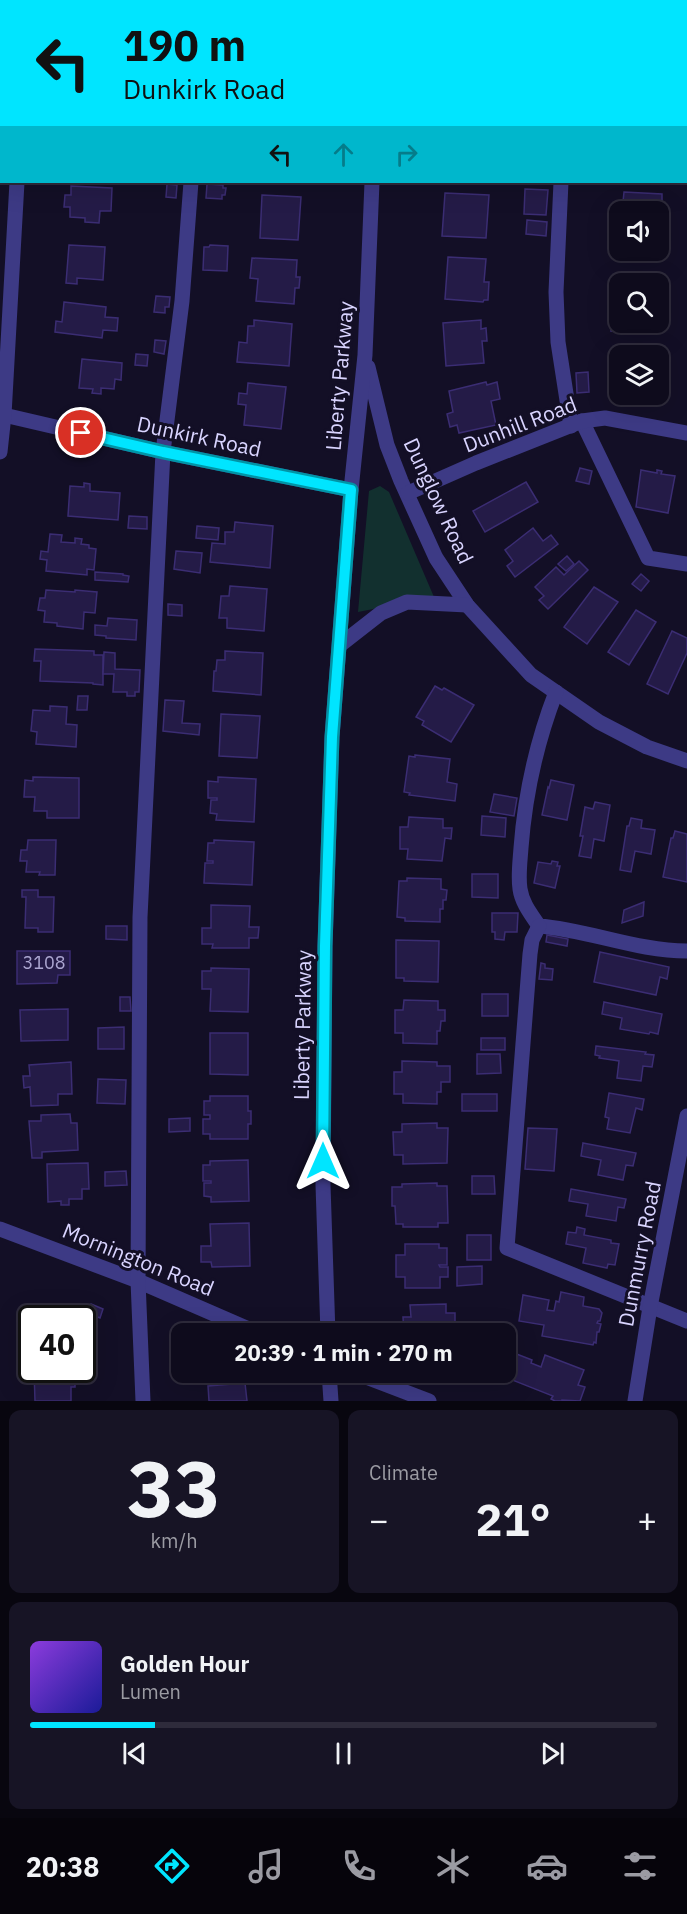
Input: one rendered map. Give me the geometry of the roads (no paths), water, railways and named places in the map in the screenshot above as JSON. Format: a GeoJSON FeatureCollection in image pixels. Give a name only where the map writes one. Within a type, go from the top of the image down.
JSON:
{"type":"FeatureCollection","features":[{"type":"Feature","properties":{"kind":"street"},"geometry":{"type":"LineString","coordinates":[[0,452],[17,183]]}},
{"type":"Feature","properties":{"kind":"street"},"geometry":{"type":"LineString","coordinates":[[143,1401],[138,1281],[140,917],[163,452],[182,300],[191,183]]}},
{"type":"Feature","properties":{"kind":"street","name":"Liberty Parkway"},"geometry":{"type":"LineString","coordinates":[[328,1323],[323,1185],[325,946],[332,737],[351,490],[365,355],[372,183]]}},
{"type":"Feature","properties":{"kind":"street"},"geometry":{"type":"LineString","coordinates":[[561,183],[556,292],[558,332],[576,424],[648,558],[687,564]]}},
{"type":"Feature","properties":{"kind":"street","name":"Dunglow Road"},"geometry":{"type":"LineString","coordinates":[[365,355],[387,445],[436,558],[467,605],[531,675],[599,722],[647,747],[687,761]]}},
{"type":"Feature","properties":{"kind":"street","name":"Dunkirk Road"},"geometry":{"type":"LineString","coordinates":[[4,415],[163,452],[351,490]]}},
{"type":"Feature","properties":{"kind":"street","name":"Dunhill Road"},"geometry":{"type":"LineString","coordinates":[[408,493],[476,463],[576,424],[605,417],[687,433]]}},
{"type":"Feature","properties":{"kind":"street"},"geometry":{"type":"LineString","coordinates":[[340,645],[381,613],[407,602],[467,605]]}},
{"type":"Feature","properties":{"kind":"street"},"geometry":{"type":"LineString","coordinates":[[539,926],[526,907],[520,890],[520,859],[530,780],[556,692]]}},
{"type":"Feature","properties":{"kind":"street"},"geometry":{"type":"LineString","coordinates":[[539,926],[565,928],[669,951],[687,951]]}},
{"type":"Feature","properties":{"kind":"street"},"geometry":{"type":"LineString","coordinates":[[539,926],[532,940],[530,954],[507,1248],[687,1321]]}},
{"type":"Feature","properties":{"kind":"street","name":"Dunmurry Road"},"geometry":{"type":"LineString","coordinates":[[635,1401],[687,1116]]}},
{"type":"Feature","properties":{"kind":"street","name":"Mornington Road"},"geometry":{"type":"LineString","coordinates":[[0,1228],[138,1281],[235,1323]]}},
{"type":"Feature","properties":{"kind":"street"},"geometry":{"type":"LineString","coordinates":[[330,1383],[331,1401]]}},
{"type":"Feature","properties":{"kind":"street"},"geometry":{"type":"LineString","coordinates":[[382,1383],[429,1401]]}}]}
